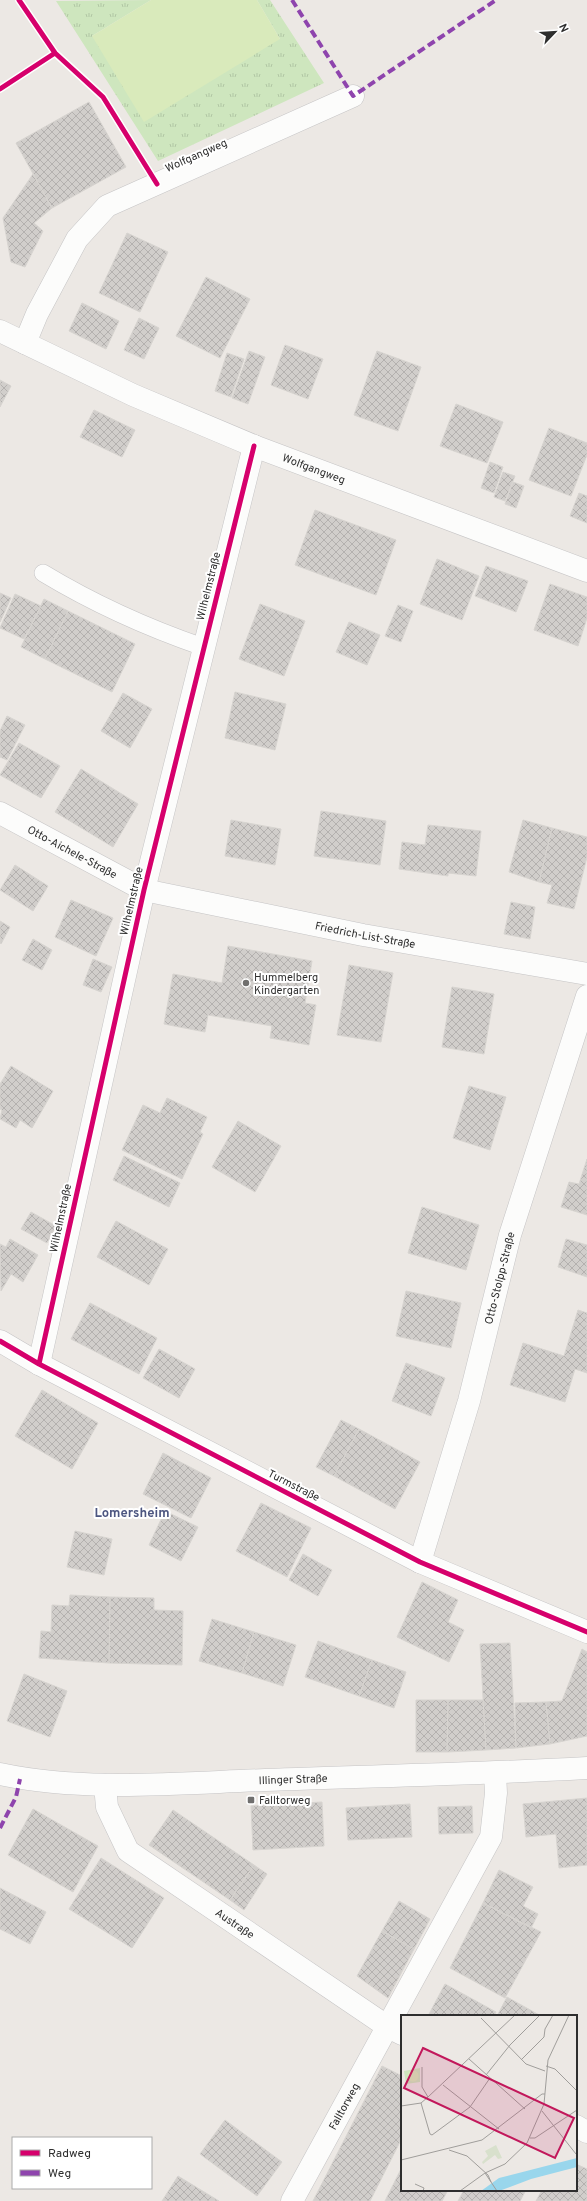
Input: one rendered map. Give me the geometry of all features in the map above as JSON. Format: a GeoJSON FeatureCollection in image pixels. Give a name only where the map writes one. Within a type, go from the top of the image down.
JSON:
{"type":"FeatureCollection","features":[{"type":"Feature","properties":{"kind":"street","name":"Wolfgangweg"},"geometry":{"type":"LineString","coordinates":[[25,343],[37,314],[77,239],[107,206],[353,96]]}},
{"type":"Feature","properties":{"kind":"street","name":"Wolfgangweg"},"geometry":{"type":"LineString","coordinates":[[0,331],[133,395],[254,446],[587,571]]}},
{"type":"Feature","properties":{"kind":"street","name":"Wilhelmstraße"},"geometry":{"type":"LineString","coordinates":[[39,1364],[144,890],[254,446]]}},
{"type":"Feature","properties":{"kind":"street","name":"Otto-Aichele-Straße"},"geometry":{"type":"LineString","coordinates":[[0,813],[144,890]]}},
{"type":"Feature","properties":{"kind":"street","name":"Friedrich-List-Straße"},"geometry":{"type":"LineString","coordinates":[[144,890],[363,935],[587,974]]}},
{"type":"Feature","properties":{"kind":"street","name":"Otto-Stolpp-Straße"},"geometry":{"type":"LineString","coordinates":[[420,1562],[469,1401],[510,1235],[587,996]]}},
{"type":"Feature","properties":{"kind":"street","name":"Turmstraße"},"geometry":{"type":"LineString","coordinates":[[0,1341],[39,1364],[420,1562],[587,1632]]}},
{"type":"Feature","properties":{"kind":"street","name":"Illinger Straße"},"geometry":{"type":"LineString","coordinates":[[0,1774],[20,1779],[105,1785],[495,1773],[587,1768]]}},
{"type":"Feature","properties":{"kind":"street","name":"Falltorweg"},"geometry":{"type":"LineString","coordinates":[[402,2015],[491,1837],[496,1793],[495,1773]]}},
{"type":"Feature","properties":{"kind":"street","name":"Austraße"},"geometry":{"type":"LineString","coordinates":[[105,1785],[107,1808],[128,1851],[395,2030]]}},
{"type":"Feature","properties":{"kind":"street","name":"Falltorweg"},"geometry":{"type":"LineString","coordinates":[[292,2201],[401,2018]]}},
{"type":"Feature","properties":{"kind":"street"},"geometry":{"type":"LineString","coordinates":[[577,2127],[587,2132]]}},
{"type":"Feature","properties":{"kind":"lane"},"geometry":{"type":"LineString","coordinates":[[43,573],[85,598],[153,629],[203,647]]}},
{"type":"Feature","properties":{"kind":"green space"},"geometry":{"type":"Polygon","coordinates":[[[151,0],[92,36],[280,39],[257,0],[270,0],[324,83],[158,161],[56,1],[151,0]]]}},
{"type":"Feature","properties":{"kind":"green space"},"geometry":{"type":"Polygon","coordinates":[[[151,0],[257,0],[280,39],[144,122],[92,36],[151,0]]]}},
{"type":"Feature","properties":{"kind":"building"},"geometry":{"type":"Polygon","coordinates":[[[89,102],[126,167],[52,208],[16,143],[89,102]]]}},
{"type":"Feature","properties":{"kind":"building"},"geometry":{"type":"Polygon","coordinates":[[[33,174],[52,208],[34,223],[43,231],[25,267],[11,262],[3,218],[33,174]]]}},
{"type":"Feature","properties":{"kind":"building"},"geometry":{"type":"Polygon","coordinates":[[[127,233],[168,252],[140,312],[99,293],[127,233]]]}},
{"type":"Feature","properties":{"kind":"building"},"geometry":{"type":"Polygon","coordinates":[[[206,277],[250,299],[220,358],[176,336],[206,277]]]}},
{"type":"Feature","properties":{"kind":"building"},"geometry":{"type":"Polygon","coordinates":[[[82,303],[119,321],[106,349],[69,331],[82,303]]]}},
{"type":"Feature","properties":{"kind":"building"},"geometry":{"type":"Polygon","coordinates":[[[139,318],[159,328],[144,359],[124,350],[139,318]]]}},
{"type":"Feature","properties":{"kind":"building"},"geometry":{"type":"Polygon","coordinates":[[[285,345],[323,359],[308,399],[271,385],[285,345]]]}},
{"type":"Feature","properties":{"kind":"building"},"geometry":{"type":"Polygon","coordinates":[[[249,351],[265,357],[248,404],[232,398],[249,351]]]}},
{"type":"Feature","properties":{"kind":"building"},"geometry":{"type":"Polygon","coordinates":[[[377,351],[421,367],[398,431],[354,415],[377,351]]]}},
{"type":"Feature","properties":{"kind":"building"},"geometry":{"type":"Polygon","coordinates":[[[227,353],[244,359],[231,397],[215,391],[227,353]]]}},
{"type":"Feature","properties":{"kind":"building"},"geometry":{"type":"Polygon","coordinates":[[[0,380],[11,386],[0,407],[0,380]]]}},
{"type":"Feature","properties":{"kind":"building"},"geometry":{"type":"Polygon","coordinates":[[[456,404],[503,422],[487,463],[440,446],[456,404]]]}},
{"type":"Feature","properties":{"kind":"building"},"geometry":{"type":"Polygon","coordinates":[[[94,410],[135,430],[122,457],[80,437],[94,410]]]}},
{"type":"Feature","properties":{"kind":"building"},"geometry":{"type":"Polygon","coordinates":[[[549,428],[587,443],[587,455],[571,496],[529,480],[549,428]]]}},
{"type":"Feature","properties":{"kind":"building"},"geometry":{"type":"Polygon","coordinates":[[[490,462],[503,467],[494,493],[481,488],[490,462]]]}},
{"type":"Feature","properties":{"kind":"building"},"geometry":{"type":"Polygon","coordinates":[[[503,472],[515,476],[505,501],[494,497],[503,472]]]}},
{"type":"Feature","properties":{"kind":"building"},"geometry":{"type":"Polygon","coordinates":[[[513,482],[524,486],[516,508],[505,504],[513,482]]]}},
{"type":"Feature","properties":{"kind":"building"},"geometry":{"type":"Polygon","coordinates":[[[579,493],[587,496],[587,523],[570,516],[579,493]]]}},
{"type":"Feature","properties":{"kind":"building"},"geometry":{"type":"Polygon","coordinates":[[[315,510],[396,540],[376,595],[295,565],[315,510]]]}},
{"type":"Feature","properties":{"kind":"building"},"geometry":{"type":"Polygon","coordinates":[[[437,559],[479,576],[462,620],[420,604],[437,559]]]}},
{"type":"Feature","properties":{"kind":"building"},"geometry":{"type":"Polygon","coordinates":[[[486,566],[528,581],[516,612],[475,596],[486,566]]]}},
{"type":"Feature","properties":{"kind":"building"},"geometry":{"type":"Polygon","coordinates":[[[550,584],[587,597],[587,618],[578,646],[534,630],[550,584]]]}},
{"type":"Feature","properties":{"kind":"building"},"geometry":{"type":"Polygon","coordinates":[[[0,593],[11,598],[0,622],[0,593]]]}},
{"type":"Feature","properties":{"kind":"building"},"geometry":{"type":"Polygon","coordinates":[[[15,594],[41,606],[24,639],[0,628],[15,594]]]}},
{"type":"Feature","properties":{"kind":"building"},"geometry":{"type":"Polygon","coordinates":[[[44,599],[68,611],[45,659],[21,647],[44,599]]]}},
{"type":"Feature","properties":{"kind":"building"},"geometry":{"type":"Polygon","coordinates":[[[260,604],[305,621],[284,676],[239,659],[260,604]]]}},
{"type":"Feature","properties":{"kind":"building"},"geometry":{"type":"Polygon","coordinates":[[[398,605],[413,611],[401,642],[385,636],[398,605]]]}},
{"type":"Feature","properties":{"kind":"building"},"geometry":{"type":"Polygon","coordinates":[[[68,611],[135,644],[112,692],[45,659],[68,611]]]}},
{"type":"Feature","properties":{"kind":"building"},"geometry":{"type":"Polygon","coordinates":[[[349,622],[380,635],[367,665],[336,652],[349,622]]]}},
{"type":"Feature","properties":{"kind":"building"},"geometry":{"type":"Polygon","coordinates":[[[235,692],[286,704],[275,750],[225,738],[235,692]]]}},
{"type":"Feature","properties":{"kind":"building"},"geometry":{"type":"Polygon","coordinates":[[[123,693],[152,709],[130,748],[101,731],[123,693]]]}},
{"type":"Feature","properties":{"kind":"building"},"geometry":{"type":"Polygon","coordinates":[[[7,716],[25,725],[7,760],[0,757],[0,731],[7,716]]]}},
{"type":"Feature","properties":{"kind":"building"},"geometry":{"type":"Polygon","coordinates":[[[19,743],[60,766],[41,798],[0,775],[19,743]]]}},
{"type":"Feature","properties":{"kind":"building"},"geometry":{"type":"Polygon","coordinates":[[[81,769],[138,804],[113,847],[55,812],[81,769]]]}},
{"type":"Feature","properties":{"kind":"building"},"geometry":{"type":"Polygon","coordinates":[[[321,811],[386,821],[380,865],[314,856],[321,811]]]}},
{"type":"Feature","properties":{"kind":"building"},"geometry":{"type":"Polygon","coordinates":[[[231,820],[281,829],[275,865],[225,856],[231,820]]]}},
{"type":"Feature","properties":{"kind":"building"},"geometry":{"type":"Polygon","coordinates":[[[523,820],[552,828],[539,882],[509,872],[523,820]]]}},
{"type":"Feature","properties":{"kind":"building"},"geometry":{"type":"Polygon","coordinates":[[[428,825],[481,831],[476,876],[448,873],[448,876],[399,869],[402,842],[425,845],[428,825]]]}},
{"type":"Feature","properties":{"kind":"building"},"geometry":{"type":"Polygon","coordinates":[[[552,828],[587,837],[587,857],[574,909],[547,903],[552,885],[539,882],[552,828]]]}},
{"type":"Feature","properties":{"kind":"building"},"geometry":{"type":"Polygon","coordinates":[[[15,865],[48,886],[33,911],[0,890],[15,865]]]}},
{"type":"Feature","properties":{"kind":"building"},"geometry":{"type":"Polygon","coordinates":[[[71,900],[113,918],[96,956],[55,937],[71,900]]]}},
{"type":"Feature","properties":{"kind":"building"},"geometry":{"type":"Polygon","coordinates":[[[511,902],[535,907],[530,939],[504,934],[511,902]]]}},
{"type":"Feature","properties":{"kind":"building"},"geometry":{"type":"Polygon","coordinates":[[[0,921],[10,927],[1,944],[0,943],[0,921]]]}},
{"type":"Feature","properties":{"kind":"building"},"geometry":{"type":"Polygon","coordinates":[[[33,939],[52,950],[42,970],[22,960],[33,939]]]}},
{"type":"Feature","properties":{"kind":"building"},"geometry":{"type":"Polygon","coordinates":[[[228,946],[312,961],[305,1003],[316,1005],[309,1045],[270,1038],[272,1026],[208,1015],[205,1032],[164,1024],[173,974],[222,983],[228,946]]]}},
{"type":"Feature","properties":{"kind":"building"},"geometry":{"type":"Polygon","coordinates":[[[93,959],[112,967],[101,992],[83,985],[93,959]]]}},
{"type":"Feature","properties":{"kind":"building"},"geometry":{"type":"Polygon","coordinates":[[[349,965],[393,973],[381,1042],[337,1035],[349,965]]]}},
{"type":"Feature","properties":{"kind":"building"},"geometry":{"type":"Polygon","coordinates":[[[452,987],[494,994],[484,1054],[442,1047],[452,987]]]}},
{"type":"Feature","properties":{"kind":"building"},"geometry":{"type":"Polygon","coordinates":[[[11,1066],[53,1091],[32,1128],[20,1120],[16,1128],[0,1119],[2,1110],[0,1109],[0,1084],[11,1066]]]}},
{"type":"Feature","properties":{"kind":"building"},"geometry":{"type":"Polygon","coordinates":[[[469,1086],[506,1097],[490,1150],[453,1138],[469,1086]]]}},
{"type":"Feature","properties":{"kind":"building"},"geometry":{"type":"Polygon","coordinates":[[[167,1098],[207,1117],[200,1132],[203,1134],[182,1179],[122,1150],[143,1105],[160,1113],[167,1098]]]}},
{"type":"Feature","properties":{"kind":"building"},"geometry":{"type":"Polygon","coordinates":[[[238,1121],[281,1146],[255,1192],[212,1167],[238,1121]]]}},
{"type":"Feature","properties":{"kind":"building"},"geometry":{"type":"Polygon","coordinates":[[[124,1156],[180,1183],[169,1207],[113,1180],[124,1156]]]}},
{"type":"Feature","properties":{"kind":"building"},"geometry":{"type":"Polygon","coordinates":[[[587,1159],[587,1215],[561,1207],[569,1182],[579,1184],[587,1159]]]}},
{"type":"Feature","properties":{"kind":"building"},"geometry":{"type":"Polygon","coordinates":[[[422,1207],[479,1225],[466,1270],[408,1253],[422,1207]]]}},
{"type":"Feature","properties":{"kind":"building"},"geometry":{"type":"Polygon","coordinates":[[[31,1212],[56,1226],[47,1243],[21,1229],[31,1212]]]}},
{"type":"Feature","properties":{"kind":"building"},"geometry":{"type":"Polygon","coordinates":[[[116,1221],[168,1249],[149,1285],[97,1257],[116,1221]]]}},
{"type":"Feature","properties":{"kind":"building"},"geometry":{"type":"Polygon","coordinates":[[[10,1239],[38,1255],[23,1282],[11,1274],[1,1291],[0,1244],[6,1247],[10,1239]]]}},
{"type":"Feature","properties":{"kind":"building"},"geometry":{"type":"Polygon","coordinates":[[[566,1239],[587,1245],[587,1277],[558,1267],[566,1239]]]}},
{"type":"Feature","properties":{"kind":"building"},"geometry":{"type":"Polygon","coordinates":[[[406,1291],[461,1303],[451,1348],[396,1336],[406,1291]]]}},
{"type":"Feature","properties":{"kind":"building"},"geometry":{"type":"Polygon","coordinates":[[[90,1303],[157,1338],[139,1374],[71,1339],[90,1303]]]}},
{"type":"Feature","properties":{"kind":"building"},"geometry":{"type":"Polygon","coordinates":[[[578,1310],[587,1313],[587,1373],[575,1369],[565,1402],[510,1385],[523,1343],[564,1356],[578,1310]]]}},
{"type":"Feature","properties":{"kind":"building"},"geometry":{"type":"Polygon","coordinates":[[[159,1349],[195,1369],[179,1398],[143,1378],[159,1349]]]}},
{"type":"Feature","properties":{"kind":"building"},"geometry":{"type":"Polygon","coordinates":[[[406,1363],[445,1378],[431,1416],[392,1401],[406,1363]]]}},
{"type":"Feature","properties":{"kind":"building"},"geometry":{"type":"Polygon","coordinates":[[[42,1390],[98,1423],[72,1469],[15,1436],[42,1390]]]}},
{"type":"Feature","properties":{"kind":"building"},"geometry":{"type":"Polygon","coordinates":[[[341,1420],[359,1429],[334,1476],[316,1467],[341,1420]]]}},
{"type":"Feature","properties":{"kind":"building"},"geometry":{"type":"Polygon","coordinates":[[[359,1429],[420,1462],[395,1509],[334,1476],[359,1429]]]}},
{"type":"Feature","properties":{"kind":"building"},"geometry":{"type":"Polygon","coordinates":[[[163,1453],[211,1478],[191,1518],[143,1494],[163,1453]]]}},
{"type":"Feature","properties":{"kind":"building"},"geometry":{"type":"Polygon","coordinates":[[[261,1503],[311,1528],[287,1577],[236,1551],[261,1503]]]}},
{"type":"Feature","properties":{"kind":"building"},"geometry":{"type":"Polygon","coordinates":[[[165,1511],[198,1527],[181,1561],[149,1545],[165,1511]]]}},
{"type":"Feature","properties":{"kind":"building"},"geometry":{"type":"Polygon","coordinates":[[[75,1531],[112,1539],[104,1575],[67,1567],[75,1531]]]}},
{"type":"Feature","properties":{"kind":"building"},"geometry":{"type":"Polygon","coordinates":[[[303,1554],[332,1570],[318,1596],[289,1580],[303,1554]]]}},
{"type":"Feature","properties":{"kind":"building"},"geometry":{"type":"Polygon","coordinates":[[[422,1582],[458,1600],[448,1622],[464,1630],[449,1662],[397,1637],[422,1582]]]}},
{"type":"Feature","properties":{"kind":"building"},"geometry":{"type":"Polygon","coordinates":[[[70,1595],[110,1597],[109,1663],[39,1658],[41,1631],[51,1632],[52,1605],[69,1606],[70,1595]]]}},
{"type":"Feature","properties":{"kind":"building"},"geometry":{"type":"Polygon","coordinates":[[[110,1597],[154,1598],[154,1610],[183,1611],[182,1665],[109,1663],[110,1597]]]}},
{"type":"Feature","properties":{"kind":"building"},"geometry":{"type":"Polygon","coordinates":[[[212,1619],[254,1632],[242,1673],[199,1661],[212,1619]]]}},
{"type":"Feature","properties":{"kind":"building"},"geometry":{"type":"Polygon","coordinates":[[[254,1632],[296,1645],[283,1686],[242,1673],[254,1632]]]}},
{"type":"Feature","properties":{"kind":"building"},"geometry":{"type":"Polygon","coordinates":[[[318,1641],[372,1660],[359,1696],[305,1677],[318,1641]]]}},
{"type":"Feature","properties":{"kind":"building"},"geometry":{"type":"Polygon","coordinates":[[[510,1643],[516,1748],[486,1750],[480,1644],[510,1643]]]}},
{"type":"Feature","properties":{"kind":"building"},"geometry":{"type":"Polygon","coordinates":[[[582,1649],[587,1652],[587,1736],[550,1744],[546,1702],[562,1701],[582,1649]]]}},
{"type":"Feature","properties":{"kind":"building"},"geometry":{"type":"Polygon","coordinates":[[[372,1660],[406,1672],[394,1708],[359,1696],[372,1660]]]}},
{"type":"Feature","properties":{"kind":"building"},"geometry":{"type":"Polygon","coordinates":[[[24,1674],[67,1691],[50,1737],[7,1721],[24,1674]]]}},
{"type":"Feature","properties":{"kind":"building"},"geometry":{"type":"Polygon","coordinates":[[[416,1700],[448,1700],[447,1752],[416,1752],[416,1700]]]}},
{"type":"Feature","properties":{"kind":"building"},"geometry":{"type":"Polygon","coordinates":[[[448,1700],[483,1700],[486,1750],[447,1752],[448,1700]]]}},
{"type":"Feature","properties":{"kind":"building"},"geometry":{"type":"Polygon","coordinates":[[[546,1702],[550,1744],[516,1748],[515,1703],[546,1702]]]}},
{"type":"Feature","properties":{"kind":"building"},"geometry":{"type":"Polygon","coordinates":[[[587,1798],[587,1865],[559,1868],[556,1834],[526,1837],[523,1804],[587,1798]]]}},
{"type":"Feature","properties":{"kind":"building"},"geometry":{"type":"Polygon","coordinates":[[[322,1802],[324,1846],[253,1850],[251,1806],[322,1802]]]}},
{"type":"Feature","properties":{"kind":"building"},"geometry":{"type":"Polygon","coordinates":[[[410,1804],[412,1837],[348,1840],[346,1808],[410,1804]]]}},
{"type":"Feature","properties":{"kind":"building"},"geometry":{"type":"Polygon","coordinates":[[[472,1806],[473,1833],[439,1834],[438,1807],[472,1806]]]}},
{"type":"Feature","properties":{"kind":"building"},"geometry":{"type":"Polygon","coordinates":[[[33,1809],[98,1846],[73,1892],[8,1855],[33,1809]]]}},
{"type":"Feature","properties":{"kind":"building"},"geometry":{"type":"Polygon","coordinates":[[[173,1810],[254,1865],[230,1900],[149,1845],[173,1810]]]}},
{"type":"Feature","properties":{"kind":"building"},"geometry":{"type":"Polygon","coordinates":[[[101,1858],[164,1898],[132,1948],[69,1909],[101,1858]]]}},
{"type":"Feature","properties":{"kind":"building"},"geometry":{"type":"Polygon","coordinates":[[[254,1865],[267,1874],[244,1910],[230,1900],[254,1865]]]}},
{"type":"Feature","properties":{"kind":"building"},"geometry":{"type":"Polygon","coordinates":[[[499,1870],[533,1887],[523,1906],[538,1914],[531,1928],[483,1903],[499,1870]]]}},
{"type":"Feature","properties":{"kind":"building"},"geometry":{"type":"Polygon","coordinates":[[[0,1888],[46,1912],[30,1944],[0,1929],[0,1888]]]}},
{"type":"Feature","properties":{"kind":"building"},"geometry":{"type":"Polygon","coordinates":[[[399,1901],[430,1919],[414,1949],[382,1931],[399,1901]]]}},
{"type":"Feature","properties":{"kind":"building"},"geometry":{"type":"Polygon","coordinates":[[[483,1903],[541,1932],[505,1998],[450,1968],[483,1903]]]}},
{"type":"Feature","properties":{"kind":"building"},"geometry":{"type":"Polygon","coordinates":[[[382,1931],[414,1949],[388,1998],[357,1976],[382,1931]]]}},
{"type":"Feature","properties":{"kind":"building"},"geometry":{"type":"Polygon","coordinates":[[[445,1984],[496,2012],[494,2015],[429,2015],[445,1984]]]}},
{"type":"Feature","properties":{"kind":"building"},"geometry":{"type":"Polygon","coordinates":[[[507,1997],[539,2015],[498,2015],[507,1997]]]}},
{"type":"Feature","properties":{"kind":"building"},"geometry":{"type":"Polygon","coordinates":[[[382,2066],[401,2076],[401,2140],[370,2201],[313,2201],[382,2066]]]}},
{"type":"Feature","properties":{"kind":"building"},"geometry":{"type":"Polygon","coordinates":[[[225,2120],[282,2162],[257,2196],[200,2154],[225,2120]]]}},
{"type":"Feature","properties":{"kind":"building"},"geometry":{"type":"Polygon","coordinates":[[[577,2164],[587,2169],[587,2201],[536,2201],[541,2191],[577,2191],[577,2164]]]}},
{"type":"Feature","properties":{"kind":"building"},"geometry":{"type":"Polygon","coordinates":[[[401,2169],[401,2191],[447,2191],[442,2201],[385,2201],[401,2169]]]}},
{"type":"Feature","properties":{"kind":"building"},"geometry":{"type":"Polygon","coordinates":[[[178,2176],[219,2201],[162,2201],[178,2176]]]}},
{"type":"Feature","properties":{"kind":"building"},"geometry":{"type":"Polygon","coordinates":[[[463,2191],[525,2191],[520,2201],[458,2201],[463,2191]]]}},
{"type":"Feature","properties":{"kind":"marked path"},"geometry":{"type":"LineString","coordinates":[[292,0],[353,96],[496,0]]}},
{"type":"Feature","properties":{"kind":"marked path"},"geometry":{"type":"LineString","coordinates":[[0,1828],[16,1797],[20,1779]]}},
{"type":"Feature","properties":{"kind":"cycle path"},"geometry":{"type":"LineString","coordinates":[[0,89],[55,53],[19,0]]}},
{"type":"Feature","properties":{"kind":"cycle path"},"geometry":{"type":"LineString","coordinates":[[55,53],[103,97],[157,184]]}},
{"type":"Feature","properties":{"kind":"cycle path"},"geometry":{"type":"LineString","coordinates":[[39,1364],[144,890],[254,446]]}},
{"type":"Feature","properties":{"kind":"cycle path"},"geometry":{"type":"LineString","coordinates":[[0,1341],[39,1364],[420,1562],[587,1632]]}},
{"type":"Feature","properties":{"kind":"place","name":"Hummelberg Kindergarten"},"geometry":{"type":"Point","coordinates":[246,983]}},
{"type":"Feature","properties":{"kind":"place","name":"Falltorweg"},"geometry":{"type":"Point","coordinates":[251,1800]}},
{"type":"Feature","properties":{"kind":"district","name":"Lomersheim"},"geometry":{"type":"Point","coordinates":[132,1512]}}]}
